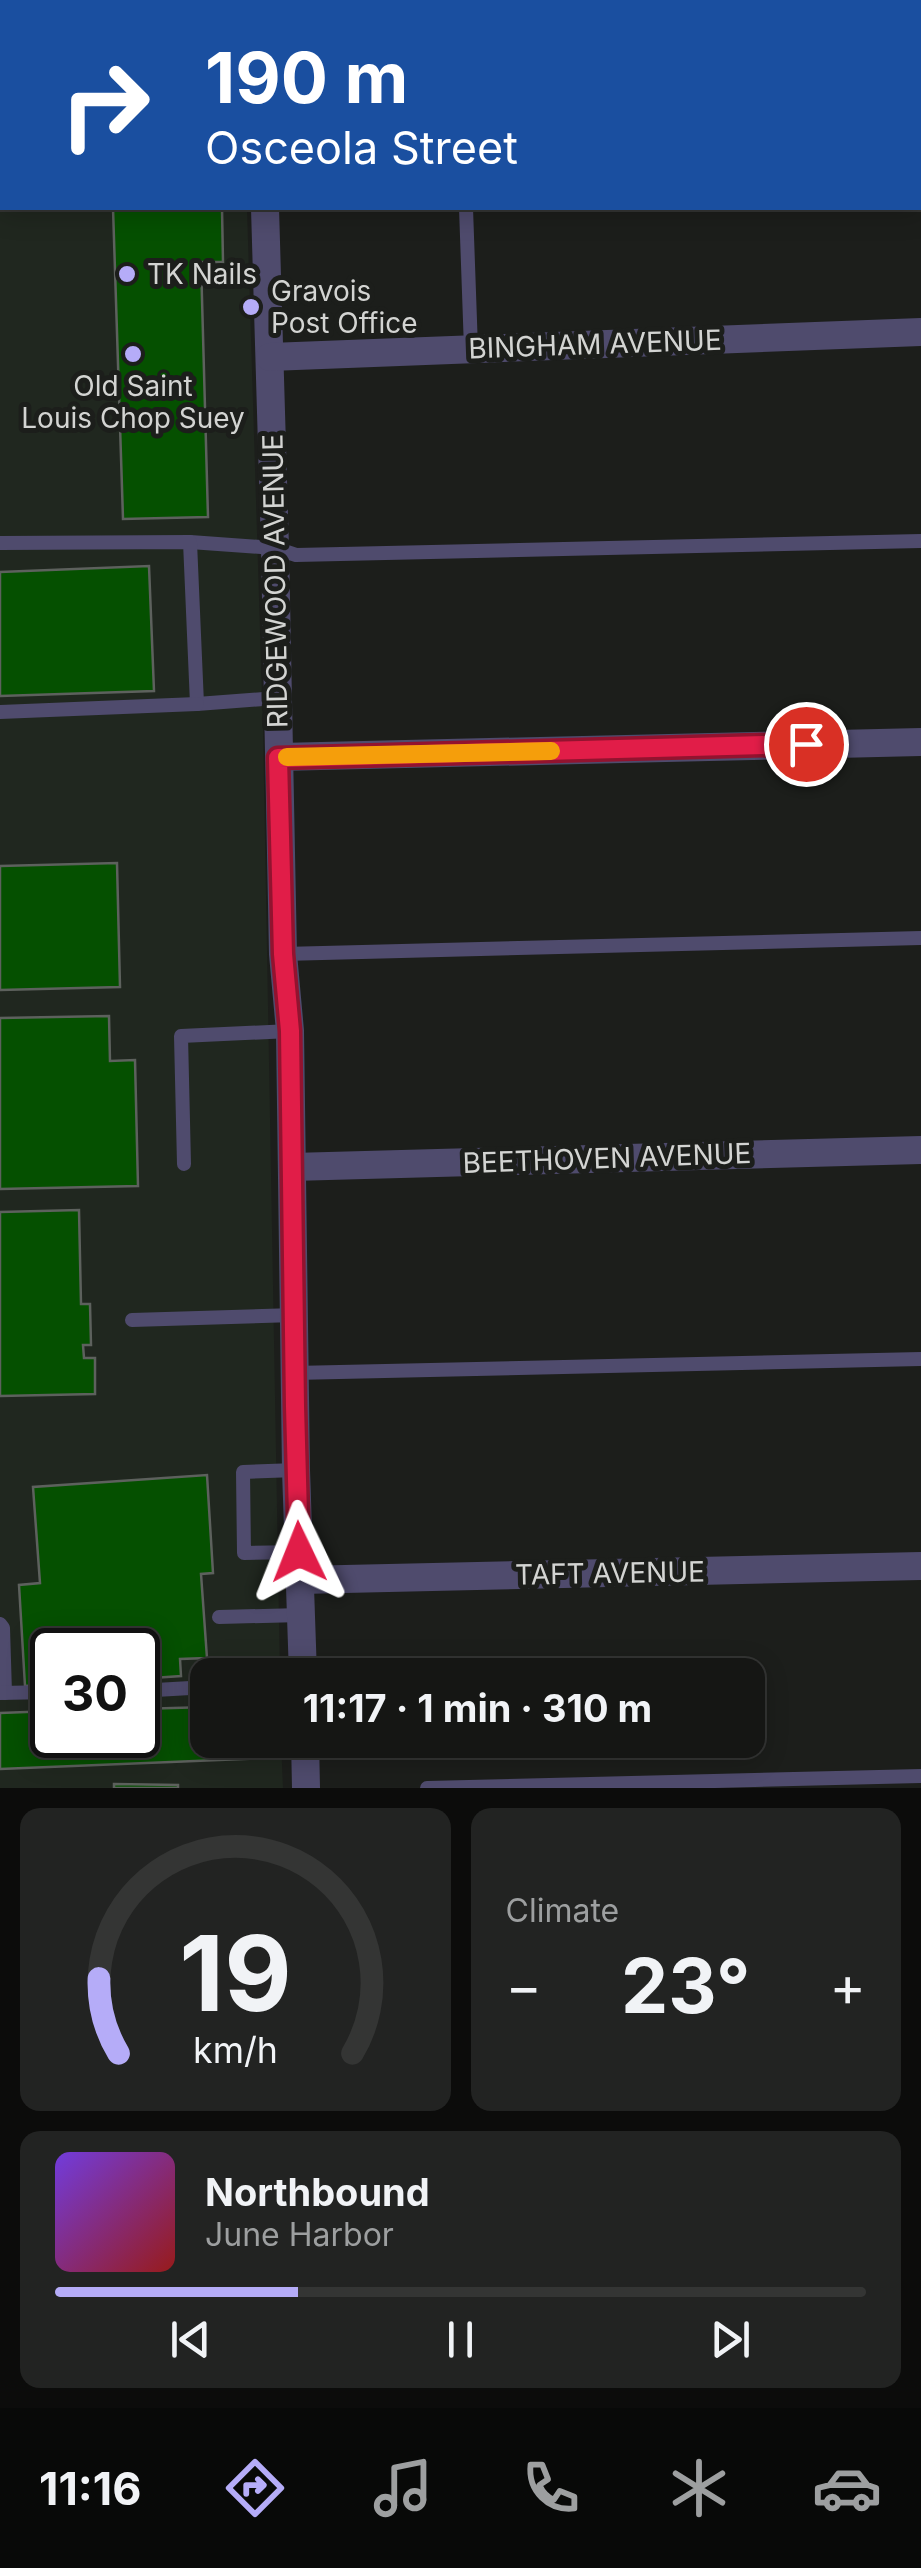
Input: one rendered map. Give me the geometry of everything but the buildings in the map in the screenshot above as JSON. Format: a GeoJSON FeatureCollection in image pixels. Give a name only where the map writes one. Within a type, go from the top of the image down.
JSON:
{"type":"FeatureCollection","features":[{"type":"Feature","properties":{"kind":"street","name":"RIDGEWOOD AVENUE"},"geometry":{"type":"LineString","coordinates":[[265,210],[283,954],[290,1031],[302,1658]]}},
{"type":"Feature","properties":{"kind":"street","name":"BINGHAM AVENUE"},"geometry":{"type":"LineString","coordinates":[[270,357],[921,332]]}},
{"type":"Feature","properties":{"kind":"street"},"geometry":{"type":"LineString","coordinates":[[278,758],[921,742]]}},
{"type":"Feature","properties":{"kind":"street","name":"BEETHOVEN AVENUE"},"geometry":{"type":"LineString","coordinates":[[292,1167],[921,1150]]}},
{"type":"Feature","properties":{"kind":"street","name":"TAFT AVENUE"},"geometry":{"type":"LineString","coordinates":[[300,1566],[921,1566]]}},
{"type":"Feature","properties":{"kind":"street"},"geometry":{"type":"LineString","coordinates":[[305,1758],[306,1788]]}},
{"type":"Feature","properties":{"kind":"lane"},"geometry":{"type":"LineString","coordinates":[[466,210],[472,349]]}},
{"type":"Feature","properties":{"kind":"lane"},"geometry":{"type":"LineString","coordinates":[[0,544],[190,542],[276,548],[296,555],[921,541]]}},
{"type":"Feature","properties":{"kind":"lane"},"geometry":{"type":"LineString","coordinates":[[190,542],[198,704]]}},
{"type":"Feature","properties":{"kind":"lane"},"geometry":{"type":"LineString","coordinates":[[0,712],[277,698]]}},
{"type":"Feature","properties":{"kind":"lane"},"geometry":{"type":"LineString","coordinates":[[283,954],[921,938]]}},
{"type":"Feature","properties":{"kind":"lane"},"geometry":{"type":"LineString","coordinates":[[184,1164],[181,1036],[290,1031]]}},
{"type":"Feature","properties":{"kind":"lane"},"geometry":{"type":"LineString","coordinates":[[132,1320],[295,1315]]}},
{"type":"Feature","properties":{"kind":"lane"},"geometry":{"type":"LineString","coordinates":[[294,1374],[921,1358]]}},
{"type":"Feature","properties":{"kind":"lane"},"geometry":{"type":"LineString","coordinates":[[296,1470],[243,1472],[244,1553],[300,1566]]}},
{"type":"Feature","properties":{"kind":"lane"},"geometry":{"type":"LineString","coordinates":[[219,1617],[301,1614]]}},
{"type":"Feature","properties":{"kind":"lane"},"geometry":{"type":"LineString","coordinates":[[0,1624],[3,1693],[30,1692]]}},
{"type":"Feature","properties":{"kind":"lane"},"geometry":{"type":"LineString","coordinates":[[160,1690],[190,1688]]}},
{"type":"Feature","properties":{"kind":"lane"},"geometry":{"type":"LineString","coordinates":[[427,1788],[921,1776]]}},
{"type":"Feature","properties":{"kind":"shaded area"},"geometry":{"type":"Polygon","coordinates":[[[0,210],[247,210],[263,728],[280,1658],[190,1658],[190,1758],[282,1758],[283,1788],[0,1788],[0,210]]]}},
{"type":"Feature","properties":{"kind":"slow traffic"},"geometry":{"type":"LineString","coordinates":[[287,757],[551,751]]}},
{"type":"Feature","properties":{"kind":"place","name":"TK Nails"},"geometry":{"type":"Point","coordinates":[127,274]}},
{"type":"Feature","properties":{"kind":"place","name":"Gravois Post Office"},"geometry":{"type":"Point","coordinates":[251,307]}},
{"type":"Feature","properties":{"kind":"place","name":"Old Saint Louis Chop Suey"},"geometry":{"type":"Point","coordinates":[133,354]}},
{"type":"Feature","properties":{"kind":"route"},"geometry":{"type":"LineString","coordinates":[[299,1552],[290,1031],[283,954],[278,758],[806,744]]}}]}
